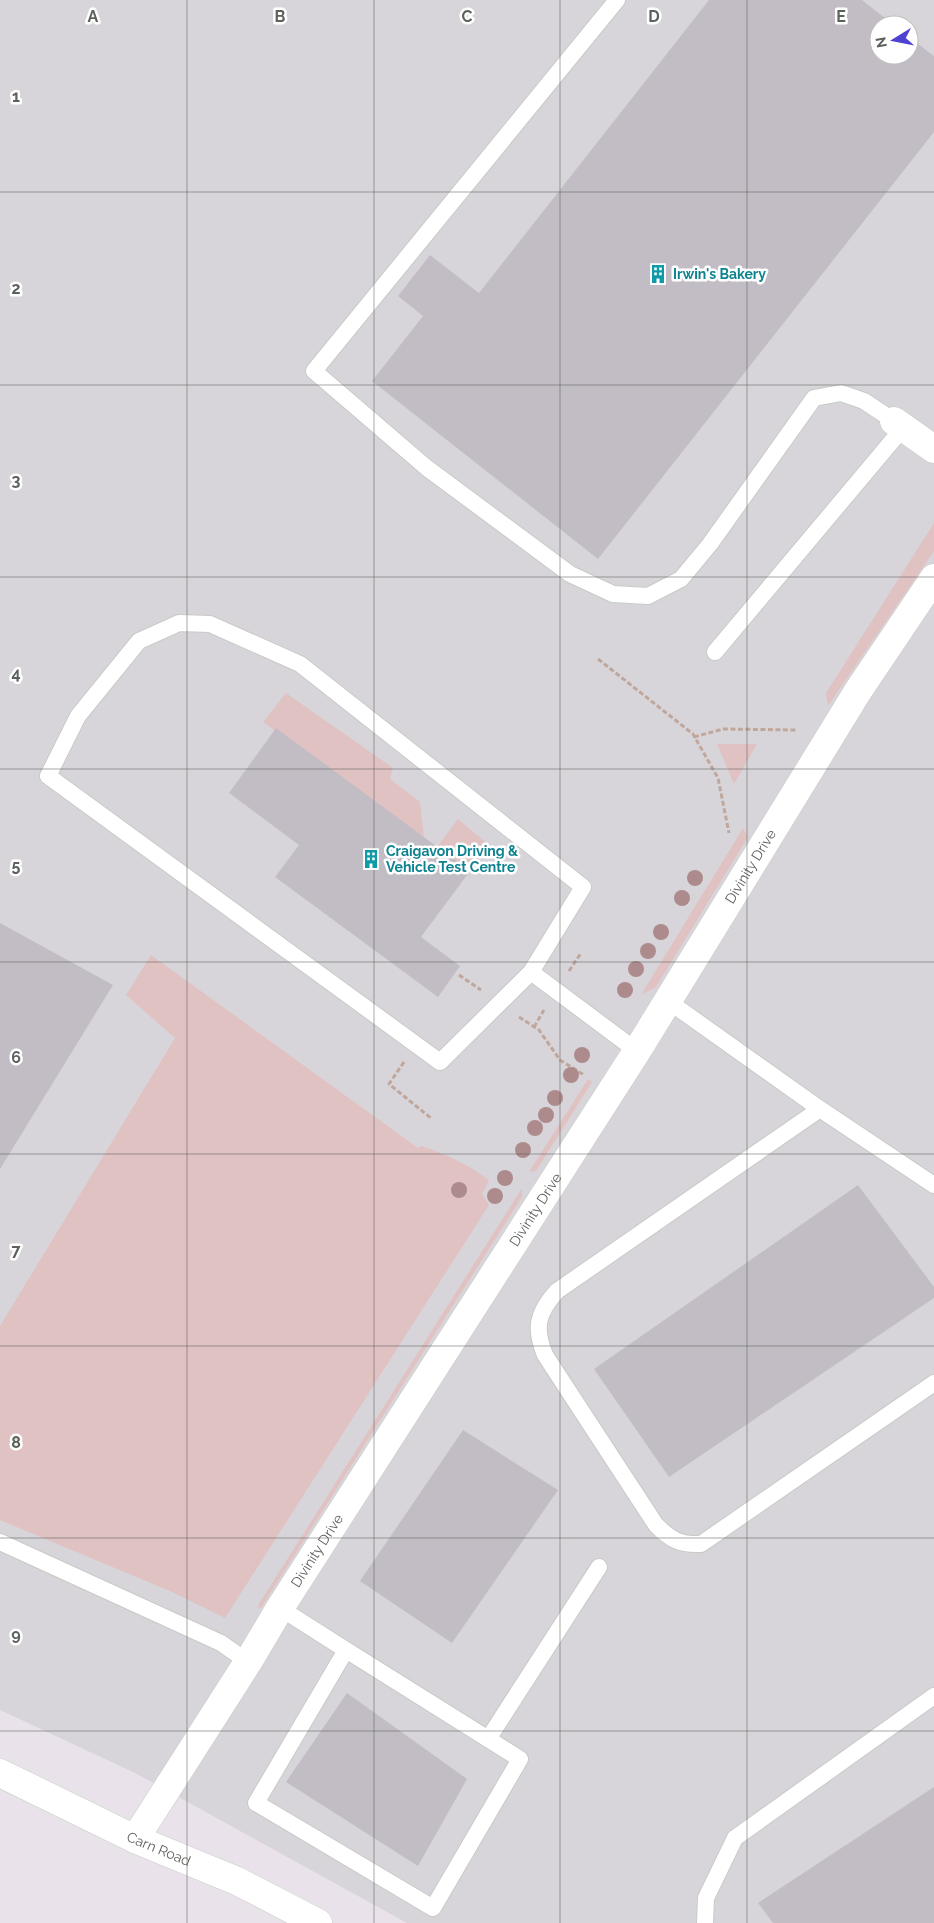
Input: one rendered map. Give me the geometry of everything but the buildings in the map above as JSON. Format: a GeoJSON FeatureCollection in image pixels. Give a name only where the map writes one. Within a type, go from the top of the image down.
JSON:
{"type":"FeatureCollection","features":[{"type":"Feature","properties":{"kind":"street"},"geometry":{"type":"LineString","coordinates":[[898,425],[934,449]]}},
{"type":"Feature","properties":{"kind":"street","name":"Divinity Drive"},"geometry":{"type":"LineString","coordinates":[[135,1839],[248,1662],[280,1608],[637,1051],[858,691],[934,578]]}},
{"type":"Feature","properties":{"kind":"street","name":"Carn Road"},"geometry":{"type":"LineString","coordinates":[[0,1773],[135,1839],[237,1881],[318,1923]]}},
{"type":"Feature","properties":{"kind":"lane"},"geometry":{"type":"LineString","coordinates":[[617,0],[314,371],[427,468],[570,574],[613,594],[648,596],[681,579],[710,544],[814,398],[841,393],[864,400],[898,425],[715,652]]}},
{"type":"Feature","properties":{"kind":"lane"},"geometry":{"type":"LineString","coordinates":[[179,623],[210,624],[300,664],[583,887],[531,972],[499,1004],[440,1062],[48,776],[78,716],[139,641],[179,623]]}},
{"type":"Feature","properties":{"kind":"lane"},"geometry":{"type":"LineString","coordinates":[[531,972],[637,1051]]}},
{"type":"Feature","properties":{"kind":"lane"},"geometry":{"type":"LineString","coordinates":[[668,1001],[820,1109],[934,1185]]}},
{"type":"Feature","properties":{"kind":"lane"},"geometry":{"type":"LineString","coordinates":[[820,1109],[557,1292],[545,1304],[540,1315],[540,1342],[546,1355],[656,1525],[668,1537],[691,1544],[701,1544],[934,1383]]}},
{"type":"Feature","properties":{"kind":"lane"},"geometry":{"type":"LineString","coordinates":[[0,1542],[221,1644],[248,1662]]}},
{"type":"Feature","properties":{"kind":"lane"},"geometry":{"type":"LineString","coordinates":[[488,1739],[599,1567]]}},
{"type":"Feature","properties":{"kind":"lane"},"geometry":{"type":"LineString","coordinates":[[280,1608],[520,1759],[433,1908],[256,1803],[346,1650]]}},
{"type":"Feature","properties":{"kind":"lane"},"geometry":{"type":"LineString","coordinates":[[705,1923],[706,1898],[735,1838],[934,1696]]}},
{"type":"Feature","properties":{"kind":"path"},"geometry":{"type":"LineString","coordinates":[[598,659],[694,737],[718,778],[730,833]]}},
{"type":"Feature","properties":{"kind":"path"},"geometry":{"type":"LineString","coordinates":[[694,737],[723,729],[797,730]]}},
{"type":"Feature","properties":{"kind":"path"},"geometry":{"type":"LineString","coordinates":[[460,975],[499,1004],[539,1030],[560,1060],[584,1075]]}},
{"type":"Feature","properties":{"kind":"path"},"geometry":{"type":"LineString","coordinates":[[416,1045],[389,1084],[432,1119]]}},
{"type":"Feature","properties":{"kind":"shaded area"},"geometry":{"type":"Polygon","coordinates":[[[0,0],[934,0],[934,1923],[407,1923],[135,1773],[0,1710],[0,0]]]}},
{"type":"Feature","properties":{"kind":"shaded area"},"geometry":{"type":"Polygon","coordinates":[[[934,523],[934,551],[828,706],[826,693],[934,523]]]}},
{"type":"Feature","properties":{"kind":"shaded area"},"geometry":{"type":"Polygon","coordinates":[[[286,693],[393,768],[390,779],[420,802],[424,837],[263,722],[286,693]]]}},
{"type":"Feature","properties":{"kind":"shaded area"},"geometry":{"type":"Polygon","coordinates":[[[717,744],[757,744],[734,784],[717,744]]]}},
{"type":"Feature","properties":{"kind":"shaded area"},"geometry":{"type":"Polygon","coordinates":[[[458,819],[489,845],[479,859],[465,871],[437,847],[458,819]]]}},
{"type":"Feature","properties":{"kind":"shaded area"},"geometry":{"type":"Polygon","coordinates":[[[743,828],[748,837],[656,987],[641,995],[743,828]]]}},
{"type":"Feature","properties":{"kind":"shaded area"},"geometry":{"type":"Polygon","coordinates":[[[151,955],[418,1148],[421,1146],[448,1156],[489,1180],[482,1194],[489,1205],[225,1618],[170,1591],[0,1520],[0,1326],[175,1038],[126,995],[151,955]]]}},
{"type":"Feature","properties":{"kind":"shaded area"},"geometry":{"type":"Polygon","coordinates":[[[588,1079],[592,1082],[536,1171],[529,1172],[588,1079]]]}},
{"type":"Feature","properties":{"kind":"shaded area"},"geometry":{"type":"Polygon","coordinates":[[[522,1188],[522,1197],[261,1608],[257,1607],[522,1188]]]}},
{"type":"Feature","properties":{"kind":"place","name":"Irwin's Bakery"},"geometry":{"type":"Point","coordinates":[658,274]}},
{"type":"Feature","properties":{"kind":"place","name":"Craigavon Driving & Vehicle Test Centre"},"geometry":{"type":"Point","coordinates":[371,859]}}]}
